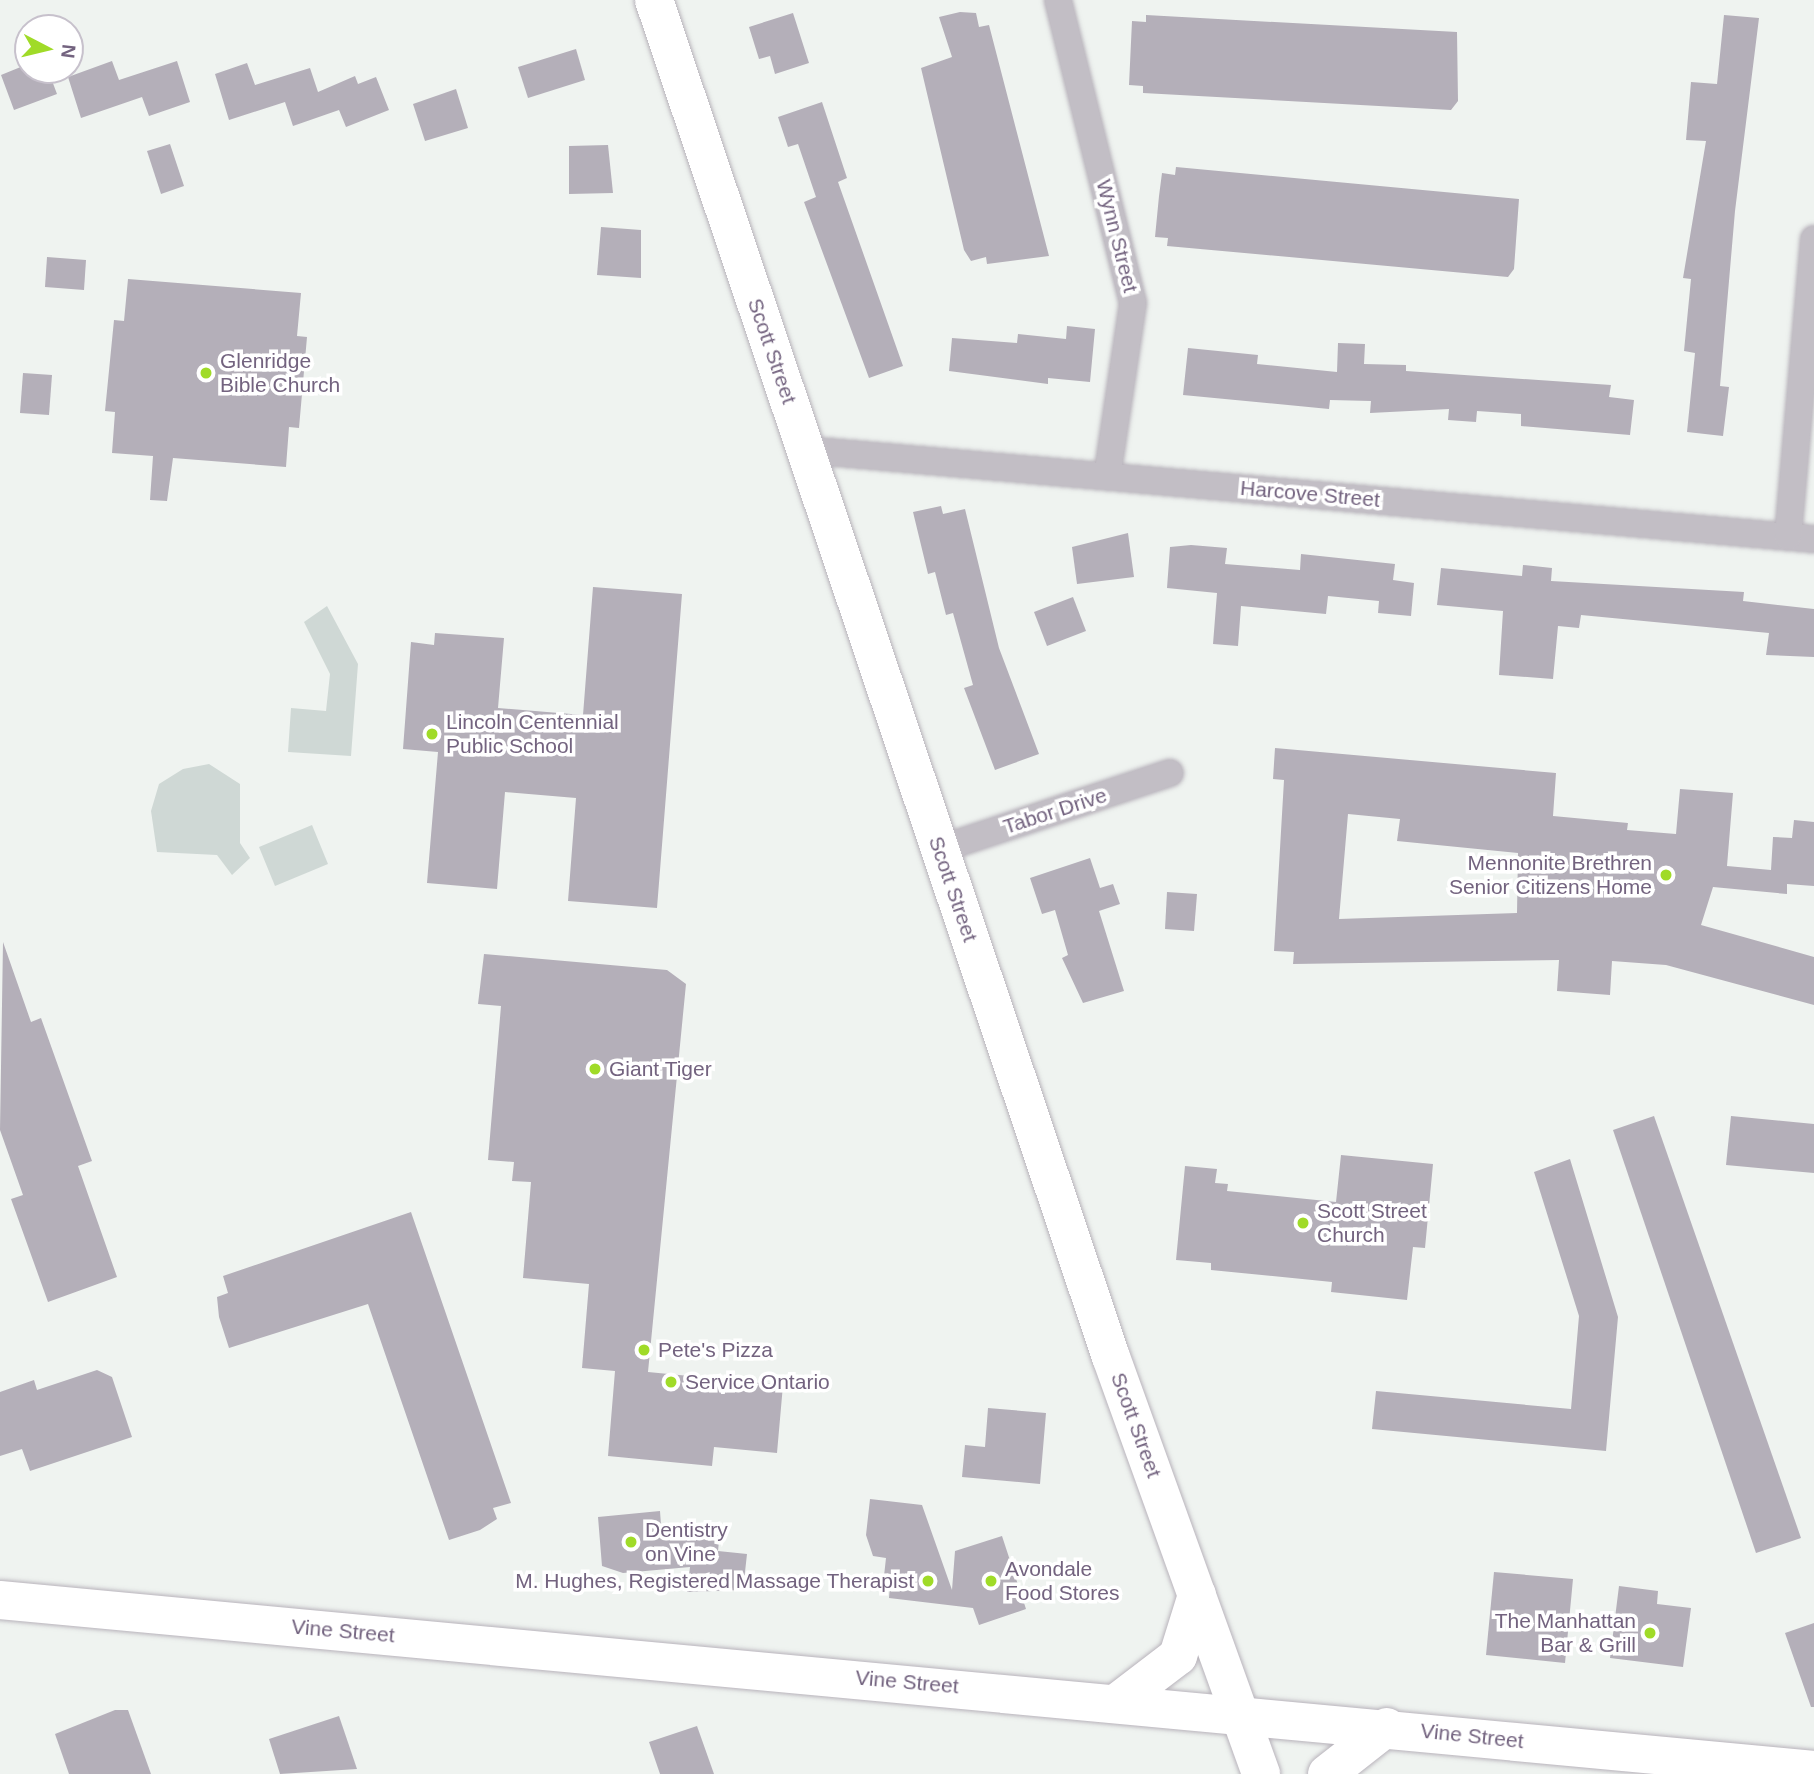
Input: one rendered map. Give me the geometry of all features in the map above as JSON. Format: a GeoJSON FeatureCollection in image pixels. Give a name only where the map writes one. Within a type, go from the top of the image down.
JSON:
{"type":"FeatureCollection","features":[{"type":"Feature","properties":{"kind":"main road","name":"Scott Street"},"geometry":{"type":"LineString","coordinates":[[654,0],[940,849],[1261,1774]]}},
{"type":"Feature","properties":{"kind":"main road"},"geometry":{"type":"LineString","coordinates":[[1119,1701],[1178,1656],[1197,1595]]}},
{"type":"Feature","properties":{"kind":"main road","name":"Vine Street"},"geometry":{"type":"LineString","coordinates":[[0,1600],[1240,1712],[1814,1770]]}},
{"type":"Feature","properties":{"kind":"main road"},"geometry":{"type":"LineString","coordinates":[[1327,1774],[1387,1727]]}},
{"type":"Feature","properties":{"kind":"street","name":"Wynn Street"},"geometry":{"type":"LineString","coordinates":[[1058,0],[1133,303],[1107,476]]}},
{"type":"Feature","properties":{"kind":"street"},"geometry":{"type":"LineString","coordinates":[[1801,538],[1814,239]]}},
{"type":"Feature","properties":{"kind":"street","name":"Harcove Street"},"geometry":{"type":"LineString","coordinates":[[806,450],[1801,538]]}},
{"type":"Feature","properties":{"kind":"street","name":"Tabor Drive"},"geometry":{"type":"LineString","coordinates":[[940,849],[1170,773]]}},
{"type":"Feature","properties":{"kind":"shaded area"},"geometry":{"type":"Polygon","coordinates":[[[327,606],[358,664],[351,756],[288,752],[291,708],[326,711],[330,674],[304,622],[327,606]]]}},
{"type":"Feature","properties":{"kind":"shaded area"},"geometry":{"type":"Polygon","coordinates":[[[209,764],[240,784],[240,843],[250,858],[232,875],[217,855],[157,852],[151,811],[159,784],[183,769],[209,764]]]}},
{"type":"Feature","properties":{"kind":"shaded area"},"geometry":{"type":"Polygon","coordinates":[[[312,825],[328,864],[275,886],[259,847],[312,825]]]}},
{"type":"Feature","properties":{"kind":"building"},"geometry":{"type":"Polygon","coordinates":[[[960,12],[976,13],[979,27],[989,25],[1049,256],[987,264],[986,257],[971,261],[964,250],[921,68],[952,57],[939,17],[960,12]]]}},
{"type":"Feature","properties":{"kind":"building"},"geometry":{"type":"Polygon","coordinates":[[[793,13],[809,63],[775,74],[770,56],[759,59],[749,27],[793,13]]]}},
{"type":"Feature","properties":{"kind":"building"},"geometry":{"type":"Polygon","coordinates":[[[1146,15],[1457,32],[1458,101],[1451,110],[1143,93],[1143,86],[1129,85],[1132,21],[1146,22],[1146,15]]]}},
{"type":"Feature","properties":{"kind":"building"},"geometry":{"type":"Polygon","coordinates":[[[1724,15],[1759,18],[1735,211],[1720,386],[1729,387],[1723,436],[1687,432],[1695,353],[1684,351],[1691,279],[1683,278],[1706,141],[1686,140],[1691,82],[1717,84],[1724,15]]]}},
{"type":"Feature","properties":{"kind":"building"},"geometry":{"type":"Polygon","coordinates":[[[576,49],[585,80],[528,98],[518,67],[576,49]]]}},
{"type":"Feature","properties":{"kind":"building"},"geometry":{"type":"Polygon","coordinates":[[[112,61],[119,80],[177,61],[190,102],[149,116],[142,97],[81,118],[70,84],[84,84],[84,71],[112,61]]]}},
{"type":"Feature","properties":{"kind":"building"},"geometry":{"type":"Polygon","coordinates":[[[247,63],[255,85],[310,68],[318,92],[355,76],[358,84],[376,77],[389,110],[346,127],[339,110],[293,126],[285,102],[229,120],[215,74],[247,63]]]}},
{"type":"Feature","properties":{"kind":"building"},"geometry":{"type":"Polygon","coordinates":[[[14,70],[14,84],[53,84],[57,94],[14,110],[1,75],[14,70]]]}},
{"type":"Feature","properties":{"kind":"building"},"geometry":{"type":"Polygon","coordinates":[[[456,89],[468,128],[425,141],[413,104],[456,89]]]}},
{"type":"Feature","properties":{"kind":"building"},"geometry":{"type":"Polygon","coordinates":[[[822,102],[847,178],[838,182],[903,366],[869,378],[804,202],[816,197],[798,144],[788,147],[778,117],[822,102]]]}},
{"type":"Feature","properties":{"kind":"building"},"geometry":{"type":"Polygon","coordinates":[[[170,144],[184,186],[161,194],[147,151],[170,144]]]}},
{"type":"Feature","properties":{"kind":"building"},"geometry":{"type":"Polygon","coordinates":[[[608,145],[613,193],[569,194],[569,146],[608,145]]]}},
{"type":"Feature","properties":{"kind":"building"},"geometry":{"type":"Polygon","coordinates":[[[1176,167],[1519,199],[1514,269],[1508,277],[1167,246],[1168,238],[1155,237],[1159,196],[1162,173],[1175,175],[1176,167]]]}},
{"type":"Feature","properties":{"kind":"building"},"geometry":{"type":"Polygon","coordinates":[[[601,227],[641,230],[641,278],[597,275],[601,227]]]}},
{"type":"Feature","properties":{"kind":"building"},"geometry":{"type":"Polygon","coordinates":[[[47,257],[86,260],[84,290],[45,287],[47,257]]]}},
{"type":"Feature","properties":{"kind":"building","name":"Glenridge Bible Church"},"geometry":{"type":"Polygon","coordinates":[[[128,279],[301,293],[297,336],[307,337],[299,428],[289,427],[286,467],[173,458],[167,501],[150,500],[153,456],[112,453],[115,412],[105,411],[114,320],[124,321],[128,279]]]}},
{"type":"Feature","properties":{"kind":"building"},"geometry":{"type":"Polygon","coordinates":[[[1067,326],[1095,329],[1090,382],[1048,378],[1048,384],[949,371],[952,338],[1017,343],[1018,334],[1066,339],[1067,326]]]}},
{"type":"Feature","properties":{"kind":"building"},"geometry":{"type":"Polygon","coordinates":[[[1338,343],[1365,344],[1364,364],[1406,365],[1406,371],[1611,385],[1609,397],[1634,400],[1630,435],[1521,426],[1521,414],[1477,411],[1476,422],[1448,420],[1449,409],[1370,413],[1371,401],[1330,400],[1329,409],[1183,395],[1188,348],[1258,355],[1257,364],[1337,372],[1338,343]]]}},
{"type":"Feature","properties":{"kind":"building"},"geometry":{"type":"Polygon","coordinates":[[[23,373],[52,375],[49,415],[20,413],[23,373]]]}},
{"type":"Feature","properties":{"kind":"building"},"geometry":{"type":"Polygon","coordinates":[[[941,506],[943,514],[965,509],[999,648],[1039,754],[995,770],[964,688],[973,685],[953,613],[946,615],[935,572],[928,574],[913,512],[941,506]]]}},
{"type":"Feature","properties":{"kind":"building"},"geometry":{"type":"Polygon","coordinates":[[[1128,533],[1134,577],[1077,584],[1072,547],[1128,533]]]}},
{"type":"Feature","properties":{"kind":"building"},"geometry":{"type":"Polygon","coordinates":[[[1191,545],[1227,548],[1225,564],[1300,570],[1301,554],[1395,564],[1393,580],[1414,583],[1411,616],[1378,613],[1379,601],[1328,596],[1326,614],[1241,606],[1238,646],[1213,644],[1217,593],[1167,588],[1170,547],[1191,545]]]}},
{"type":"Feature","properties":{"kind":"building"},"geometry":{"type":"Polygon","coordinates":[[[1523,565],[1552,568],[1551,581],[1744,592],[1743,601],[1814,609],[1814,657],[1766,655],[1769,633],[1581,615],[1579,628],[1558,626],[1553,679],[1499,675],[1503,611],[1437,605],[1441,568],[1522,576],[1523,565]]]}},
{"type":"Feature","properties":{"kind":"building"},"geometry":{"type":"Polygon","coordinates":[[[593,587],[682,594],[657,908],[568,901],[576,798],[505,792],[497,889],[427,883],[438,752],[403,749],[411,642],[434,645],[435,633],[504,638],[498,708],[583,715],[593,587]]]}},
{"type":"Feature","properties":{"kind":"building"},"geometry":{"type":"Polygon","coordinates":[[[1073,597],[1086,631],[1047,646],[1034,612],[1073,597]]]}},
{"type":"Feature","properties":{"kind":"building","name":"Mennonite Brethren Senior Citizens Home"},"geometry":{"type":"Polygon","coordinates":[[[1275,748],[1556,773],[1553,816],[1628,823],[1627,830],[1676,834],[1680,789],[1733,793],[1727,866],[1771,870],[1773,837],[1792,838],[1794,820],[1814,822],[1814,886],[1787,884],[1787,894],[1713,887],[1701,925],[1814,957],[1814,1005],[1666,965],[1612,961],[1610,995],[1557,991],[1559,960],[1293,964],[1294,952],[1274,951],[1284,780],[1273,779],[1275,748]],[[1348,814],[1339,919],[1517,913],[1518,853],[1397,841],[1400,819],[1348,814]]]}},
{"type":"Feature","properties":{"kind":"building"},"geometry":{"type":"Polygon","coordinates":[[[1090,858],[1100,888],[1113,884],[1120,904],[1099,911],[1124,991],[1083,1003],[1062,958],[1068,955],[1055,910],[1042,914],[1030,878],[1090,858]]]}},
{"type":"Feature","properties":{"kind":"building"},"geometry":{"type":"Polygon","coordinates":[[[1167,892],[1197,894],[1194,931],[1165,929],[1167,892]]]}},
{"type":"Feature","properties":{"kind":"building"},"geometry":{"type":"Polygon","coordinates":[[[3,942],[31,1022],[41,1018],[92,1161],[78,1166],[117,1277],[48,1302],[11,1199],[23,1195],[0,1130],[3,942]]]}},
{"type":"Feature","properties":{"kind":"building"},"geometry":{"type":"Polygon","coordinates":[[[484,954],[667,970],[686,984],[648,1372],[783,1385],[777,1453],[714,1447],[712,1466],[608,1456],[615,1371],[582,1368],[589,1284],[523,1278],[531,1182],[512,1181],[514,1162],[488,1160],[501,1006],[478,1004],[484,954]]]}},
{"type":"Feature","properties":{"kind":"building"},"geometry":{"type":"Polygon","coordinates":[[[1654,1116],[1801,1538],[1756,1553],[1613,1130],[1654,1116]]]}},
{"type":"Feature","properties":{"kind":"building"},"geometry":{"type":"Polygon","coordinates":[[[1731,1116],[1814,1124],[1814,1173],[1726,1165],[1731,1116]]]}},
{"type":"Feature","properties":{"kind":"building","name":"Scott Street Church"},"geometry":{"type":"Polygon","coordinates":[[[1341,1155],[1433,1164],[1425,1248],[1413,1247],[1407,1300],[1331,1292],[1332,1282],[1211,1270],[1211,1263],[1176,1260],[1185,1166],[1217,1169],[1215,1183],[1228,1184],[1227,1191],[1336,1202],[1341,1155]]]}},
{"type":"Feature","properties":{"kind":"building"},"geometry":{"type":"Polygon","coordinates":[[[1570,1159],[1618,1317],[1606,1451],[1372,1429],[1376,1391],[1571,1409],[1579,1316],[1534,1172],[1570,1159]]]}},
{"type":"Feature","properties":{"kind":"building"},"geometry":{"type":"Polygon","coordinates":[[[411,1212],[511,1503],[493,1508],[497,1519],[480,1530],[449,1540],[368,1304],[229,1348],[219,1317],[217,1297],[228,1293],[223,1276],[411,1212]]]}},
{"type":"Feature","properties":{"kind":"building"},"geometry":{"type":"Polygon","coordinates":[[[97,1370],[112,1377],[132,1437],[30,1471],[22,1449],[0,1456],[0,1392],[34,1380],[37,1390],[97,1370]]]}},
{"type":"Feature","properties":{"kind":"building"},"geometry":{"type":"Polygon","coordinates":[[[988,1408],[1046,1413],[1040,1484],[962,1477],[965,1445],[985,1447],[988,1408]]]}},
{"type":"Feature","properties":{"kind":"building"},"geometry":{"type":"Polygon","coordinates":[[[870,1499],[922,1505],[952,1590],[955,1551],[1002,1536],[1026,1609],[979,1625],[973,1608],[889,1598],[890,1585],[883,1585],[886,1558],[873,1556],[866,1535],[870,1499]]]}},
{"type":"Feature","properties":{"kind":"building"},"geometry":{"type":"Polygon","coordinates":[[[660,1511],[661,1525],[720,1531],[718,1551],[747,1554],[743,1590],[687,1592],[690,1567],[623,1573],[602,1566],[598,1517],[660,1511]]]}},
{"type":"Feature","properties":{"kind":"building"},"geometry":{"type":"Polygon","coordinates":[[[1494,1572],[1573,1579],[1565,1663],[1486,1655],[1494,1572]]]}},
{"type":"Feature","properties":{"kind":"building","name":"The Manhattan Bar & Grill"},"geometry":{"type":"Polygon","coordinates":[[[1619,1586],[1658,1591],[1657,1604],[1691,1608],[1683,1667],[1610,1658],[1619,1586]]]}},
{"type":"Feature","properties":{"kind":"building"},"geometry":{"type":"Polygon","coordinates":[[[1814,1623],[1814,1707],[1811,1707],[1785,1633],[1814,1623]]]}},
{"type":"Feature","properties":{"kind":"building"},"geometry":{"type":"Polygon","coordinates":[[[115,1710],[128,1710],[151,1774],[69,1774],[55,1734],[115,1710]]]}},
{"type":"Feature","properties":{"kind":"building"},"geometry":{"type":"Polygon","coordinates":[[[339,1716],[357,1769],[280,1774],[269,1739],[339,1716]]]}},
{"type":"Feature","properties":{"kind":"building"},"geometry":{"type":"Polygon","coordinates":[[[697,1726],[714,1774],[660,1774],[649,1742],[697,1726]]]}},
{"type":"Feature","properties":{"kind":"place","name":"Glenridge Bible Church"},"geometry":{"type":"Point","coordinates":[206,373]}},
{"type":"Feature","properties":{"kind":"place","name":"Lincoln Centennial Public School"},"geometry":{"type":"Point","coordinates":[432,734]}},
{"type":"Feature","properties":{"kind":"place","name":"Mennonite Brethren Senior Citizens Home"},"geometry":{"type":"Point","coordinates":[1666,875]}},
{"type":"Feature","properties":{"kind":"place","name":"Giant Tiger"},"geometry":{"type":"Point","coordinates":[595,1069]}},
{"type":"Feature","properties":{"kind":"place","name":"Scott Street Church"},"geometry":{"type":"Point","coordinates":[1303,1223]}},
{"type":"Feature","properties":{"kind":"place","name":"Pete's Pizza"},"geometry":{"type":"Point","coordinates":[644,1350]}},
{"type":"Feature","properties":{"kind":"place","name":"Service Ontario"},"geometry":{"type":"Point","coordinates":[671,1382]}},
{"type":"Feature","properties":{"kind":"place","name":"Dentistry on Vine"},"geometry":{"type":"Point","coordinates":[631,1542]}},
{"type":"Feature","properties":{"kind":"place","name":"M. Hughes, Registered Massage Therapist"},"geometry":{"type":"Point","coordinates":[928,1581]}},
{"type":"Feature","properties":{"kind":"place","name":"Avondale Food Stores"},"geometry":{"type":"Point","coordinates":[991,1581]}},
{"type":"Feature","properties":{"kind":"place","name":"The Manhattan Bar & Grill"},"geometry":{"type":"Point","coordinates":[1650,1633]}}]}
